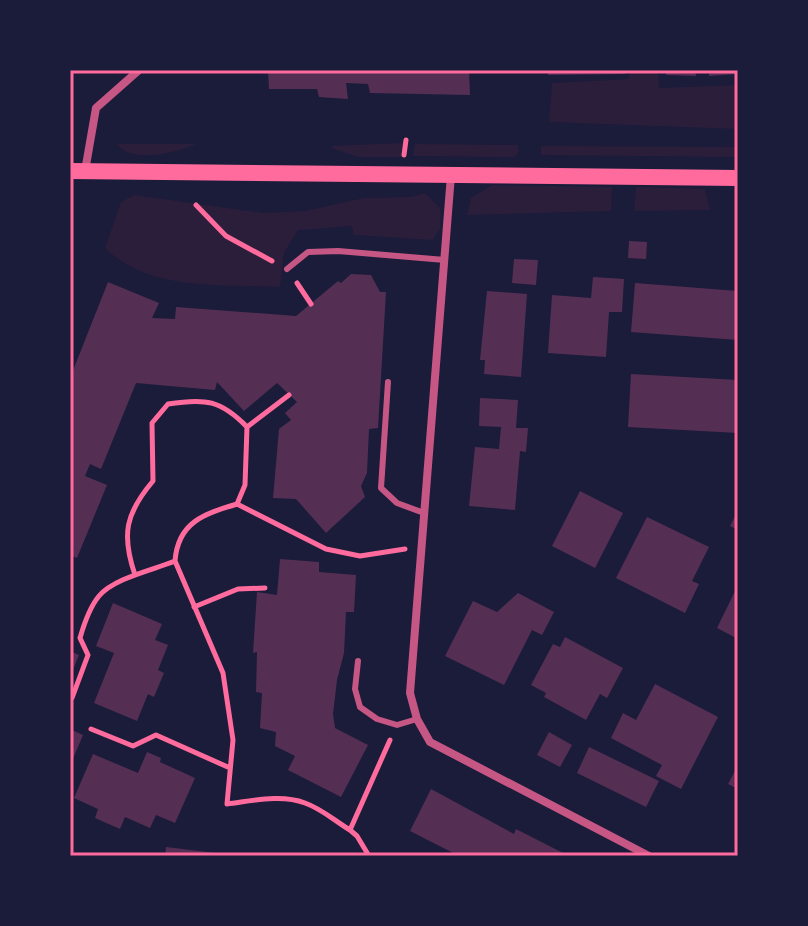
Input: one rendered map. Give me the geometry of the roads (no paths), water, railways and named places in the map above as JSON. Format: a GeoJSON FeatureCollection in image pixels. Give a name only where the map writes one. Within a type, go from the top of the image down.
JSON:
{"type":"FeatureCollection","features":[{"type":"Feature","properties":{"kind":"main road"},"geometry":{"type":"LineString","coordinates":[[77,171],[738,178]]}},
{"type":"Feature","properties":{"kind":"street"},"geometry":{"type":"LineString","coordinates":[[77,171],[96,108],[139,70]]}},
{"type":"Feature","properties":{"kind":"street"},"geometry":{"type":"LineString","coordinates":[[452,174],[410,693],[417,719],[430,742],[649,856]]}},
{"type":"Feature","properties":{"kind":"lane"},"geometry":{"type":"LineString","coordinates":[[287,269],[308,252],[338,251],[445,260]]}},
{"type":"Feature","properties":{"kind":"lane"},"geometry":{"type":"LineString","coordinates":[[388,382],[381,488],[397,503],[424,513]]}},
{"type":"Feature","properties":{"kind":"lane"},"geometry":{"type":"LineString","coordinates":[[358,661],[355,689],[360,707],[377,719],[397,725],[417,719]]}}]}
